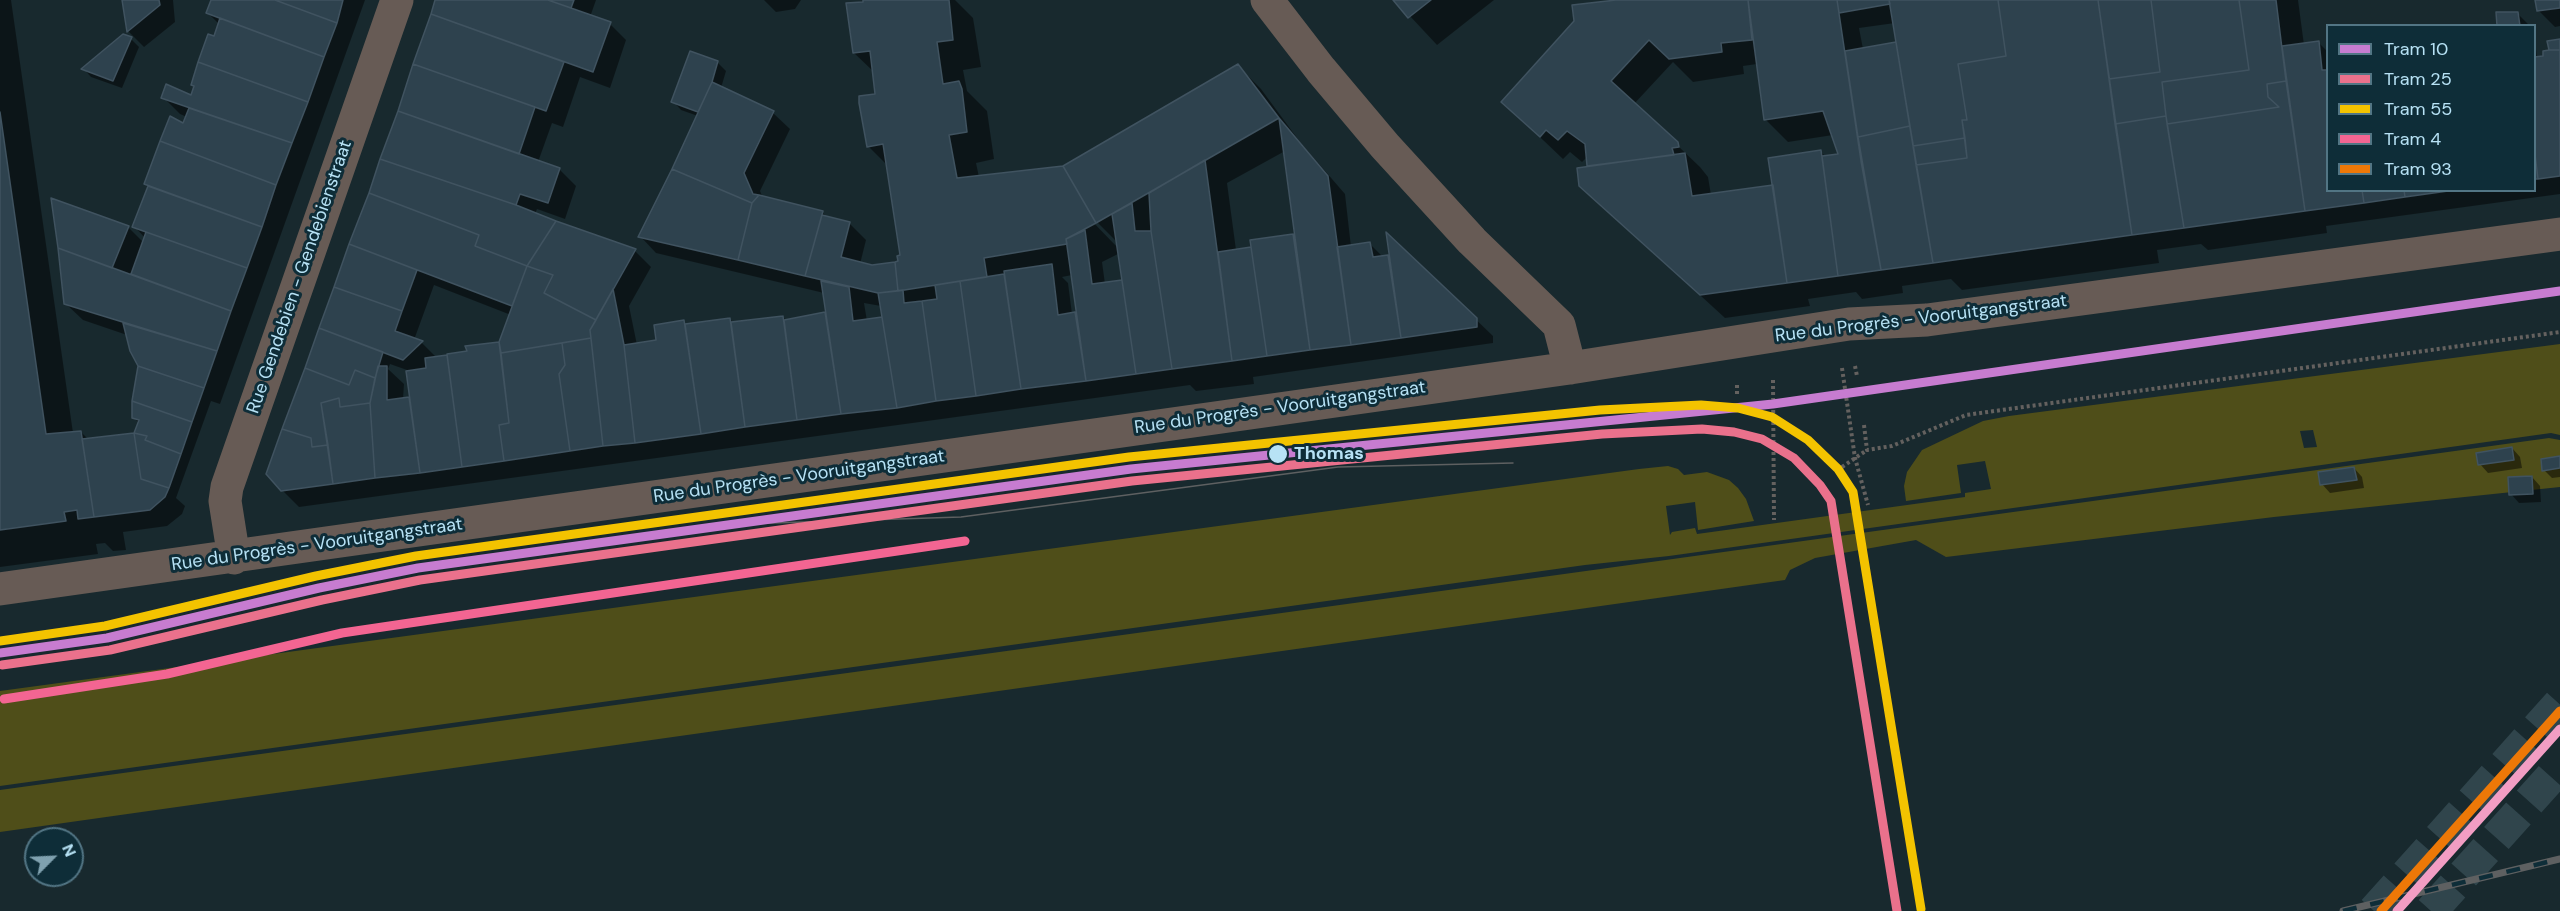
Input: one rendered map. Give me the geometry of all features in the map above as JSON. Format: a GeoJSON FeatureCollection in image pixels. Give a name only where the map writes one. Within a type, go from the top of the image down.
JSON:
{"type":"FeatureCollection","features":[{"type":"Feature","properties":{"kind":"street","name":"Rue Gendebien - Gendebienstraat"},"geometry":{"type":"LineString","coordinates":[[234,558],[225,501],[227,487],[397,0]]}},
{"type":"Feature","properties":{"kind":"street"},"geometry":{"type":"LineString","coordinates":[[1267,0],[1321,70],[1385,146],[1472,241],[1559,324],[1570,368]]}},
{"type":"Feature","properties":{"kind":"street","name":"Rue du Progrès - Vooruitgangstraat"},"geometry":{"type":"LineString","coordinates":[[0,590],[1570,368],[1836,326],[1938,319],[2560,234]]}},
{"type":"Feature","properties":{"kind":"path"},"geometry":{"type":"LineString","coordinates":[[1836,326],[1854,458],[1868,505]]}},
{"type":"Feature","properties":{"kind":"path"},"geometry":{"type":"LineString","coordinates":[[1842,467],[1867,450],[1892,446],[1966,415],[2560,332]]}},
{"type":"Feature","properties":{"kind":"path"},"geometry":{"type":"LineString","coordinates":[[1772,337],[1774,520]]}},
{"type":"Feature","properties":{"kind":"path"},"geometry":{"type":"LineString","coordinates":[[1864,425],[1867,450]]}},
{"type":"Feature","properties":{"kind":"shaded area"},"geometry":{"type":"Polygon","coordinates":[[[2560,344],[2560,435],[2551,433],[1669,556],[1585,565],[0,786],[0,691],[1668,466],[1678,469],[1684,475],[1707,472],[1729,480],[1746,499],[1754,521],[1698,530],[1695,502],[1666,506],[1670,535],[1672,532],[1695,528],[1697,534],[1965,497],[1965,493],[1991,489],[1985,461],[1957,465],[1961,493],[1906,501],[1904,486],[1907,472],[1922,450],[1983,421],[2560,344]],[[2313,430],[2300,431],[2304,448],[2317,447],[2313,430]]]}},
{"type":"Feature","properties":{"kind":"shaded area"},"geometry":{"type":"Polygon","coordinates":[[[2549,438],[2560,440],[2560,487],[2274,517],[1946,557],[1916,540],[1815,558],[1790,570],[1785,580],[0,832],[0,790],[2549,438]]]}},
{"type":"Feature","properties":{"kind":"building"},"geometry":{"type":"Polygon","coordinates":[[[122,0],[159,0],[160,5],[127,32],[122,0]]]}},
{"type":"Feature","properties":{"kind":"building"},"geometry":{"type":"Polygon","coordinates":[[[211,0],[275,0],[337,23],[324,57],[206,13],[211,0]]]}},
{"type":"Feature","properties":{"kind":"building"},"geometry":{"type":"Polygon","coordinates":[[[275,0],[343,0],[337,23],[275,0]]]}},
{"type":"Feature","properties":{"kind":"building"},"geometry":{"type":"Polygon","coordinates":[[[435,0],[548,0],[611,22],[593,72],[431,14],[435,0]]]}},
{"type":"Feature","properties":{"kind":"building"},"geometry":{"type":"Polygon","coordinates":[[[548,0],[574,0],[571,8],[548,0]]]}},
{"type":"Feature","properties":{"kind":"building"},"geometry":{"type":"Polygon","coordinates":[[[863,0],[949,0],[953,40],[937,42],[943,84],[959,81],[962,89],[967,132],[949,135],[957,178],[1063,166],[1096,223],[1066,239],[1067,244],[984,258],[987,277],[898,291],[895,262],[898,261],[897,256],[900,255],[883,144],[867,147],[859,103],[859,96],[875,94],[870,51],[853,53],[846,3],[863,2],[863,0]]]}},
{"type":"Feature","properties":{"kind":"building"},"geometry":{"type":"Polygon","coordinates":[[[1393,0],[1431,0],[1408,18],[1393,0]]]}},
{"type":"Feature","properties":{"kind":"building"},"geometry":{"type":"Polygon","coordinates":[[[1616,0],[1748,0],[1752,40],[1721,43],[1722,52],[1669,59],[1649,40],[1611,81],[1678,142],[1679,147],[1672,148],[1674,155],[1587,166],[1585,144],[1567,131],[1558,140],[1546,130],[1540,137],[1501,102],[1574,21],[1572,5],[1616,0]]]}},
{"type":"Feature","properties":{"kind":"building"},"geometry":{"type":"Polygon","coordinates":[[[1748,0],[1837,0],[1861,161],[1881,270],[1838,276],[1822,156],[1838,154],[1823,111],[1764,120],[1748,0]]]}},
{"type":"Feature","properties":{"kind":"building"},"geometry":{"type":"Polygon","coordinates":[[[1837,0],[1889,0],[1890,4],[1839,13],[1837,0]]]}},
{"type":"Feature","properties":{"kind":"building"},"geometry":{"type":"Polygon","coordinates":[[[1889,0],[1998,0],[2006,56],[1958,64],[1967,120],[1962,120],[1965,138],[1913,146],[1889,0]]]}},
{"type":"Feature","properties":{"kind":"building"},"geometry":{"type":"Polygon","coordinates":[[[1998,0],[2098,0],[2132,235],[1933,263],[1916,165],[1967,158],[1962,120],[1967,120],[1958,64],[2006,56],[1998,0]]]}},
{"type":"Feature","properties":{"kind":"building"},"geometry":{"type":"Polygon","coordinates":[[[2098,0],[2151,0],[2160,72],[2109,79],[2098,0]]]}},
{"type":"Feature","properties":{"kind":"building"},"geometry":{"type":"Polygon","coordinates":[[[2151,0],[2239,0],[2249,70],[2162,82],[2166,116],[2115,124],[2109,79],[2160,72],[2151,0]]]}},
{"type":"Feature","properties":{"kind":"building"},"geometry":{"type":"Polygon","coordinates":[[[2239,0],[2276,0],[2286,81],[2267,84],[2268,97],[2279,107],[2167,124],[2162,82],[2249,70],[2239,0]]]}},
{"type":"Feature","properties":{"kind":"building"},"geometry":{"type":"Polygon","coordinates":[[[2535,0],[2560,0],[2560,8],[2537,11],[2535,0]]]}},
{"type":"Feature","properties":{"kind":"building"},"geometry":{"type":"Polygon","coordinates":[[[2496,12],[2518,12],[2520,24],[2497,24],[2496,12]]]}},
{"type":"Feature","properties":{"kind":"building"},"geometry":{"type":"Polygon","coordinates":[[[431,14],[564,62],[546,111],[413,64],[431,14]]]}},
{"type":"Feature","properties":{"kind":"building"},"geometry":{"type":"Polygon","coordinates":[[[220,18],[324,57],[308,102],[198,62],[208,34],[214,36],[220,18]]]}},
{"type":"Feature","properties":{"kind":"building"},"geometry":{"type":"Polygon","coordinates":[[[123,34],[132,37],[113,81],[81,69],[123,34]]]}},
{"type":"Feature","properties":{"kind":"building"},"geometry":{"type":"Polygon","coordinates":[[[2560,39],[2560,50],[2549,50],[2547,41],[2560,39]]]}},
{"type":"Feature","properties":{"kind":"building"},"geometry":{"type":"Polygon","coordinates":[[[2319,41],[2322,70],[2326,70],[2326,192],[2362,192],[2364,203],[2305,211],[2282,46],[2319,41]]]}},
{"type":"Feature","properties":{"kind":"building"},"geometry":{"type":"Polygon","coordinates":[[[1896,42],[1910,126],[1858,137],[1845,51],[1896,42]]]}},
{"type":"Feature","properties":{"kind":"building"},"geometry":{"type":"Polygon","coordinates":[[[2560,50],[2560,176],[2538,179],[2536,57],[2543,56],[2543,51],[2560,50]]]}},
{"type":"Feature","properties":{"kind":"building"},"geometry":{"type":"Polygon","coordinates":[[[690,51],[718,61],[712,82],[698,112],[671,102],[690,51]]]}},
{"type":"Feature","properties":{"kind":"building"},"geometry":{"type":"Polygon","coordinates":[[[198,62],[308,102],[292,143],[161,98],[166,84],[191,95],[194,86],[191,85],[198,62]]]}},
{"type":"Feature","properties":{"kind":"building"},"geometry":{"type":"Polygon","coordinates":[[[413,64],[535,107],[519,154],[398,111],[413,64]]]}},
{"type":"Feature","properties":{"kind":"building"},"geometry":{"type":"Polygon","coordinates":[[[1238,64],[1279,118],[1096,223],[1063,166],[1238,64]]]}},
{"type":"Feature","properties":{"kind":"building"},"geometry":{"type":"Polygon","coordinates":[[[2286,81],[2305,211],[2184,228],[2167,124],[2279,107],[2268,97],[2267,84],[2286,81]]]}},
{"type":"Feature","properties":{"kind":"building"},"geometry":{"type":"Polygon","coordinates":[[[712,82],[774,111],[744,173],[753,194],[759,195],[752,203],[672,169],[712,82]]]}},
{"type":"Feature","properties":{"kind":"building"},"geometry":{"type":"Polygon","coordinates":[[[189,108],[292,143],[276,185],[160,141],[170,116],[183,123],[189,108]]]}},
{"type":"Feature","properties":{"kind":"building"},"geometry":{"type":"Polygon","coordinates":[[[398,111],[560,168],[548,203],[520,194],[516,205],[380,159],[398,111]]]}},
{"type":"Feature","properties":{"kind":"building"},"geometry":{"type":"Polygon","coordinates":[[[0,112],[46,434],[81,431],[94,517],[78,519],[77,510],[64,512],[66,521],[0,530],[0,112]]]}},
{"type":"Feature","properties":{"kind":"building"},"geometry":{"type":"Polygon","coordinates":[[[2166,116],[2184,228],[2132,235],[2115,124],[2166,116]]]}},
{"type":"Feature","properties":{"kind":"building"},"geometry":{"type":"Polygon","coordinates":[[[1279,118],[1328,176],[1351,345],[1310,350],[1279,118]]]}},
{"type":"Feature","properties":{"kind":"building"},"geometry":{"type":"Polygon","coordinates":[[[1910,126],[1933,263],[1881,270],[1858,137],[1910,126]]]}},
{"type":"Feature","properties":{"kind":"building"},"geometry":{"type":"Polygon","coordinates":[[[1965,138],[1967,158],[1916,165],[1913,146],[1965,138]]]}},
{"type":"Feature","properties":{"kind":"building"},"geometry":{"type":"Polygon","coordinates":[[[160,141],[276,185],[262,227],[144,184],[160,141]]]}},
{"type":"Feature","properties":{"kind":"building"},"geometry":{"type":"Polygon","coordinates":[[[1821,150],[1838,276],[1787,283],[1768,158],[1821,150]]]}},
{"type":"Feature","properties":{"kind":"building"},"geometry":{"type":"Polygon","coordinates":[[[1685,153],[1692,196],[1773,185],[1787,283],[1700,295],[1579,186],[1577,168],[1685,153]]]}},
{"type":"Feature","properties":{"kind":"building"},"geometry":{"type":"Polygon","coordinates":[[[380,159],[516,205],[556,221],[527,266],[475,246],[479,235],[369,193],[380,159]]]}},
{"type":"Feature","properties":{"kind":"building"},"geometry":{"type":"Polygon","coordinates":[[[1205,160],[1232,361],[1172,369],[1151,231],[1149,193],[1205,160]]]}},
{"type":"Feature","properties":{"kind":"building"},"geometry":{"type":"Polygon","coordinates":[[[672,169],[752,203],[738,260],[638,237],[672,169]]]}},
{"type":"Feature","properties":{"kind":"building"},"geometry":{"type":"Polygon","coordinates":[[[148,186],[262,227],[247,268],[132,227],[148,186]]]}},
{"type":"Feature","properties":{"kind":"building"},"geometry":{"type":"Polygon","coordinates":[[[2362,192],[2404,192],[2405,197],[2364,203],[2362,192]]]}},
{"type":"Feature","properties":{"kind":"building"},"geometry":{"type":"Polygon","coordinates":[[[2404,192],[2441,192],[2405,197],[2404,192]]]}},
{"type":"Feature","properties":{"kind":"building"},"geometry":{"type":"Polygon","coordinates":[[[369,193],[479,235],[475,246],[527,266],[512,306],[349,244],[369,193]]]}},
{"type":"Feature","properties":{"kind":"building"},"geometry":{"type":"Polygon","coordinates":[[[759,195],[823,211],[805,276],[738,260],[752,203],[759,195]]]}},
{"type":"Feature","properties":{"kind":"building"},"geometry":{"type":"Polygon","coordinates":[[[51,198],[129,226],[112,268],[58,248],[51,198]]]}},
{"type":"Feature","properties":{"kind":"building"},"geometry":{"type":"Polygon","coordinates":[[[1132,203],[1135,231],[1151,231],[1172,369],[1136,374],[1112,214],[1132,203]]]}},
{"type":"Feature","properties":{"kind":"building"},"geometry":{"type":"Polygon","coordinates":[[[822,215],[850,222],[841,257],[872,265],[895,262],[898,291],[878,293],[805,276],[822,215]]]}},
{"type":"Feature","properties":{"kind":"building"},"geometry":{"type":"Polygon","coordinates":[[[556,221],[636,249],[596,320],[544,293],[553,275],[527,266],[556,221]]]}},
{"type":"Feature","properties":{"kind":"building"},"geometry":{"type":"Polygon","coordinates":[[[1085,230],[1092,284],[1122,280],[1136,374],[1086,381],[1066,239],[1085,230]]]}},
{"type":"Feature","properties":{"kind":"building"},"geometry":{"type":"Polygon","coordinates":[[[146,232],[247,268],[231,311],[131,274],[146,232]]]}},
{"type":"Feature","properties":{"kind":"building"},"geometry":{"type":"Polygon","coordinates":[[[1386,232],[1477,318],[1477,327],[1401,338],[1386,232]]]}},
{"type":"Feature","properties":{"kind":"building"},"geometry":{"type":"Polygon","coordinates":[[[1293,234],[1310,350],[1267,356],[1250,240],[1293,234]]]}},
{"type":"Feature","properties":{"kind":"building"},"geometry":{"type":"Polygon","coordinates":[[[1370,242],[1373,257],[1388,255],[1401,338],[1351,345],[1337,247],[1370,242]]]}},
{"type":"Feature","properties":{"kind":"building"},"geometry":{"type":"Polygon","coordinates":[[[349,244],[417,270],[402,311],[334,287],[349,244]]]}},
{"type":"Feature","properties":{"kind":"building"},"geometry":{"type":"Polygon","coordinates":[[[1251,247],[1267,356],[1232,361],[1218,252],[1251,247]]]}},
{"type":"Feature","properties":{"kind":"building"},"geometry":{"type":"Polygon","coordinates":[[[58,248],[231,311],[217,351],[64,304],[58,248]]]}},
{"type":"Feature","properties":{"kind":"building"},"geometry":{"type":"Polygon","coordinates":[[[1052,264],[1058,315],[1075,312],[1086,381],[1021,389],[1004,271],[1052,264]]]}},
{"type":"Feature","properties":{"kind":"building"},"geometry":{"type":"Polygon","coordinates":[[[527,266],[553,275],[544,293],[596,320],[590,330],[591,338],[501,353],[499,342],[527,266]]]}},
{"type":"Feature","properties":{"kind":"building"},"geometry":{"type":"Polygon","coordinates":[[[1004,274],[1021,389],[976,396],[960,281],[1004,274]]]}},
{"type":"Feature","properties":{"kind":"building"},"geometry":{"type":"Polygon","coordinates":[[[821,281],[849,287],[853,321],[882,317],[897,408],[841,414],[821,281]]]}},
{"type":"Feature","properties":{"kind":"building"},"geometry":{"type":"Polygon","coordinates":[[[960,281],[976,396],[936,401],[922,301],[937,299],[935,285],[960,281]]]}},
{"type":"Feature","properties":{"kind":"building"},"geometry":{"type":"Polygon","coordinates":[[[334,287],[402,311],[395,331],[423,341],[403,360],[319,328],[334,287]]]}},
{"type":"Feature","properties":{"kind":"building"},"geometry":{"type":"Polygon","coordinates":[[[613,289],[624,345],[635,443],[603,446],[590,330],[613,289]]]}},
{"type":"Feature","properties":{"kind":"building"},"geometry":{"type":"Polygon","coordinates":[[[903,290],[904,303],[922,301],[936,401],[897,408],[878,293],[903,290]]]}},
{"type":"Feature","properties":{"kind":"building"},"geometry":{"type":"Polygon","coordinates":[[[825,312],[841,414],[797,420],[784,320],[825,312]]]}},
{"type":"Feature","properties":{"kind":"building"},"geometry":{"type":"Polygon","coordinates":[[[783,316],[797,420],[745,427],[731,322],[783,316]]]}},
{"type":"Feature","properties":{"kind":"building"},"geometry":{"type":"Polygon","coordinates":[[[730,318],[745,427],[701,434],[685,324],[730,318]]]}},
{"type":"Feature","properties":{"kind":"building"},"geometry":{"type":"Polygon","coordinates":[[[684,320],[701,434],[635,443],[624,345],[656,340],[654,325],[684,320]]]}},
{"type":"Feature","properties":{"kind":"building"},"geometry":{"type":"Polygon","coordinates":[[[123,323],[217,351],[204,388],[138,366],[130,351],[123,323]]]}},
{"type":"Feature","properties":{"kind":"building"},"geometry":{"type":"Polygon","coordinates":[[[319,328],[383,352],[375,378],[355,370],[349,385],[305,368],[319,328]]]}},
{"type":"Feature","properties":{"kind":"building"},"geometry":{"type":"Polygon","coordinates":[[[591,338],[603,446],[570,451],[559,374],[565,365],[562,343],[591,338]]]}},
{"type":"Feature","properties":{"kind":"building"},"geometry":{"type":"Polygon","coordinates":[[[499,342],[509,423],[499,425],[504,461],[462,467],[447,354],[467,351],[465,346],[499,342]]]}},
{"type":"Feature","properties":{"kind":"building"},"geometry":{"type":"Polygon","coordinates":[[[562,343],[565,365],[559,374],[570,451],[504,461],[499,425],[509,423],[501,353],[562,343]]]}},
{"type":"Feature","properties":{"kind":"building"},"geometry":{"type":"Polygon","coordinates":[[[447,355],[462,467],[420,473],[406,371],[426,368],[425,358],[447,355]]]}},
{"type":"Feature","properties":{"kind":"building"},"geometry":{"type":"Polygon","coordinates":[[[138,366],[204,388],[192,422],[132,401],[138,366]]]}},
{"type":"Feature","properties":{"kind":"building"},"geometry":{"type":"Polygon","coordinates":[[[378,366],[387,366],[387,400],[409,397],[420,473],[375,478],[370,403],[378,366]]]}},
{"type":"Feature","properties":{"kind":"building"},"geometry":{"type":"Polygon","coordinates":[[[305,368],[349,385],[355,370],[375,378],[370,403],[340,407],[339,398],[321,403],[328,445],[312,447],[311,438],[282,429],[305,368]]]}},
{"type":"Feature","properties":{"kind":"building"},"geometry":{"type":"Polygon","coordinates":[[[339,398],[340,407],[370,403],[375,478],[333,484],[321,403],[339,398]]]}},
{"type":"Feature","properties":{"kind":"building"},"geometry":{"type":"Polygon","coordinates":[[[132,401],[192,422],[181,454],[145,440],[147,436],[134,433],[139,420],[132,418],[132,401]]]}},
{"type":"Feature","properties":{"kind":"building"},"geometry":{"type":"Polygon","coordinates":[[[282,429],[311,438],[312,447],[328,445],[333,484],[281,491],[266,474],[282,429]]]}},
{"type":"Feature","properties":{"kind":"building"},"geometry":{"type":"Polygon","coordinates":[[[134,433],[141,479],[169,488],[165,497],[150,510],[94,517],[82,439],[134,433]]]}},
{"type":"Feature","properties":{"kind":"building"},"geometry":{"type":"Polygon","coordinates":[[[134,433],[147,436],[145,440],[181,454],[169,488],[141,479],[134,433]]]}},
{"type":"Feature","properties":{"kind":"building"},"geometry":{"type":"Polygon","coordinates":[[[2512,447],[2514,460],[2478,465],[2476,453],[2512,447]]]}},
{"type":"Feature","properties":{"kind":"building"},"geometry":{"type":"Polygon","coordinates":[[[2560,456],[2560,468],[2542,471],[2541,459],[2560,456]]]}},
{"type":"Feature","properties":{"kind":"building"},"geometry":{"type":"Polygon","coordinates":[[[2354,467],[2357,480],[2320,485],[2318,472],[2354,467]]]}},
{"type":"Feature","properties":{"kind":"building"},"geometry":{"type":"Polygon","coordinates":[[[2532,476],[2533,494],[2509,495],[2508,477],[2532,476]]]}},
{"type":"Feature","properties":{"kind":"tunnel"},"geometry":{"type":"LineString","coordinates":[[2374,911],[2560,703]]}},
{"type":"Feature","properties":{"kind":"tunnel"},"geometry":{"type":"LineString","coordinates":[[2431,911],[2560,767]]}},
{"type":"Feature","properties":{"kind":"tram line","name":"10"},"geometry":{"type":"LineString","coordinates":[[0,653],[107,638],[319,588],[418,568],[1131,469],[1773,404],[2560,291]]}},
{"type":"Feature","properties":{"kind":"tram line","name":"55"},"geometry":{"type":"LineString","coordinates":[[0,641],[105,626],[316,576],[416,556],[1129,457],[1600,410],[1701,405],[1738,408],[1772,417],[1808,440],[1838,469],[1853,492],[1921,909]]}},
{"type":"Feature","properties":{"kind":"tram line","name":"25"},"geometry":{"type":"LineString","coordinates":[[2,665],[110,650],[322,600],[420,580],[1132,481],[1602,434],[1702,429],[1734,432],[1762,439],[1794,458],[1820,485],[1831,501],[1897,911]]}},
{"type":"Feature","properties":{"kind":"tram line"},"geometry":{"type":"LineString","coordinates":[[741,524],[961,517],[1338,467],[1513,463]]}},
{"type":"Feature","properties":{"kind":"tram line","name":"4"},"geometry":{"type":"LineString","coordinates":[[4,699],[167,674],[342,633],[965,541]]}},
{"type":"Feature","properties":{"kind":"tram line","name":"93"},"geometry":{"type":"LineString","coordinates":[[2381,911],[2560,711]]}},
{"type":"Feature","properties":{"kind":"railway"},"geometry":{"type":"LineString","coordinates":[[2343,911],[2560,859]]}},
{"type":"Feature","properties":{"kind":"transit line"},"geometry":{"type":"LineString","coordinates":[[2397,911],[2560,729]]}},
{"type":"Feature","properties":{"kind":"place","name":"Thomas"},"geometry":{"type":"Point","coordinates":[1278,454]}}]}
